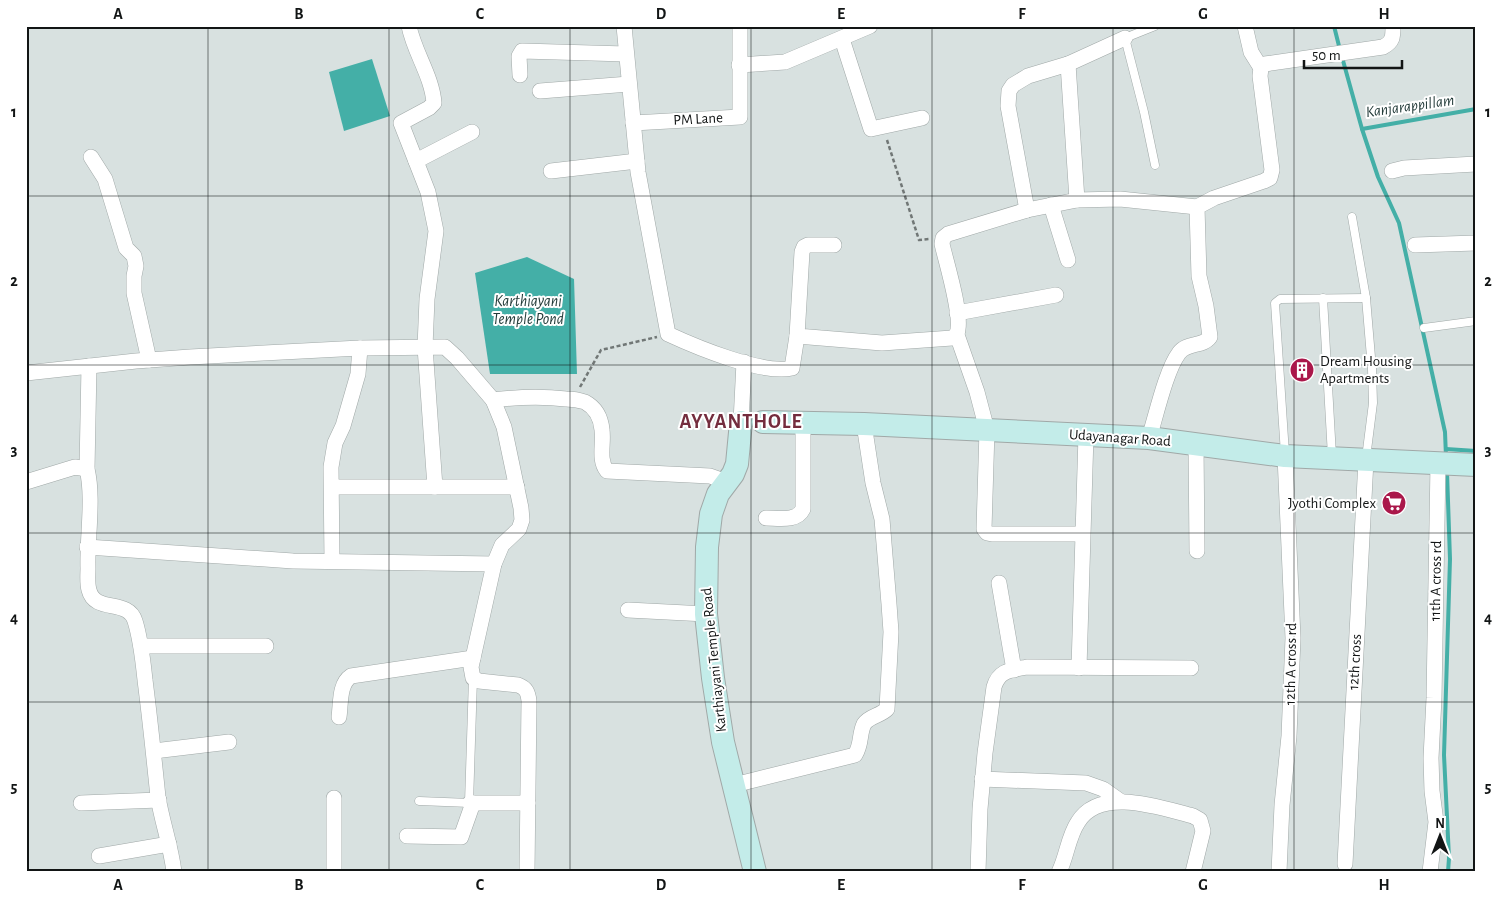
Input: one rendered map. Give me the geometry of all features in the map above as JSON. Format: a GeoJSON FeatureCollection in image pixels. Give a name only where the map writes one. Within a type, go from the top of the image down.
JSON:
{"type":"FeatureCollection","features":[{"type":"Feature","properties":{"kind":"street"},"geometry":{"type":"LineString","coordinates":[[409,26],[434,97],[434,103],[429,108],[401,122],[428,192],[436,231],[427,299],[425,347],[435,487]]}},
{"type":"Feature","properties":{"kind":"street"},"geometry":{"type":"LineString","coordinates":[[624,26],[637,161],[668,334],[701,349],[744,362],[782,370],[792,368],[797,336],[802,252],[804,247],[808,245],[834,246]]}},
{"type":"Feature","properties":{"kind":"street","name":"PM Lane"},"geometry":{"type":"LineString","coordinates":[[633,123],[740,117],[740,26]]}},
{"type":"Feature","properties":{"kind":"street"},"geometry":{"type":"LineString","coordinates":[[739,65],[784,62],[870,26]]}},
{"type":"Feature","properties":{"kind":"street"},"geometry":{"type":"LineString","coordinates":[[1082,534],[992,534],[987,533],[984,529],[988,430],[957,335],[957,313],[942,238],[948,234],[1027,210],[1077,200],[1120,199],[1197,207],[1214,198],[1270,178],[1272,170],[1260,76],[1261,68],[1251,52],[1245,26]]}},
{"type":"Feature","properties":{"kind":"street"},"geometry":{"type":"LineString","coordinates":[[1261,68],[1265,64],[1383,48],[1390,44],[1393,37],[1393,26]]}},
{"type":"Feature","properties":{"kind":"street"},"geometry":{"type":"LineString","coordinates":[[1027,210],[1008,106],[1009,90],[1012,85],[1028,76],[1068,64],[1124,38]]}},
{"type":"Feature","properties":{"kind":"street"},"geometry":{"type":"LineString","coordinates":[[842,39],[871,130],[922,118]]}},
{"type":"Feature","properties":{"kind":"street"},"geometry":{"type":"LineString","coordinates":[[520,75],[519,56],[522,51],[626,54]]}},
{"type":"Feature","properties":{"kind":"street"},"geometry":{"type":"LineString","coordinates":[[1068,64],[1077,200]]}},
{"type":"Feature","properties":{"kind":"street"},"geometry":{"type":"LineString","coordinates":[[540,91],[629,84]]}},
{"type":"Feature","properties":{"kind":"street"},"geometry":{"type":"LineString","coordinates":[[416,161],[472,132]]}},
{"type":"Feature","properties":{"kind":"street"},"geometry":{"type":"LineString","coordinates":[[92,157],[105,179],[126,248],[134,256],[136,266],[134,293],[149,360]]}},
{"type":"Feature","properties":{"kind":"street"},"geometry":{"type":"LineString","coordinates":[[551,171],[637,161]]}},
{"type":"Feature","properties":{"kind":"street"},"geometry":{"type":"LineString","coordinates":[[1392,171],[1404,168],[1476,164]]}},
{"type":"Feature","properties":{"kind":"street"},"geometry":{"type":"LineString","coordinates":[[1051,205],[1068,260]]}},
{"type":"Feature","properties":{"kind":"street"},"geometry":{"type":"LineString","coordinates":[[1149,438],[1164,387],[1176,358],[1186,347],[1202,343],[1210,336],[1199,276],[1197,207]]}},
{"type":"Feature","properties":{"kind":"street"},"geometry":{"type":"LineString","coordinates":[[1415,245],[1476,243]]}},
{"type":"Feature","properties":{"kind":"street"},"geometry":{"type":"LineString","coordinates":[[957,313],[1056,295]]}},
{"type":"Feature","properties":{"kind":"street"},"geometry":{"type":"LineString","coordinates":[[797,336],[882,344],[952,338],[957,335]]}},
{"type":"Feature","properties":{"kind":"street"},"geometry":{"type":"LineString","coordinates":[[26,373],[149,360],[360,348],[445,347],[493,400],[504,427],[517,487],[522,520],[519,529],[502,545],[494,564],[471,667],[474,678],[479,681],[518,685],[528,692],[527,872]]}},
{"type":"Feature","properties":{"kind":"street"},"geometry":{"type":"LineString","coordinates":[[332,561],[331,466],[335,442],[343,426],[358,374],[360,348]]}},
{"type":"Feature","properties":{"kind":"street"},"geometry":{"type":"LineString","coordinates":[[744,362],[750,422]]}},
{"type":"Feature","properties":{"kind":"street"},"geometry":{"type":"LineString","coordinates":[[89,366],[87,469],[90,483],[87,547],[88,589],[92,598],[98,604],[124,608],[132,613],[141,646],[159,800],[174,872]]}},
{"type":"Feature","properties":{"kind":"street"},"geometry":{"type":"LineString","coordinates":[[493,400],[522,396],[546,396],[584,402],[600,417],[602,461],[607,471],[710,476],[727,482]]}},
{"type":"Feature","properties":{"kind":"street","name":"Udayanagar Road"},"geometry":{"type":"LineString","coordinates":[[750,422],[864,424],[1149,438],[1285,456],[1476,465]]}},
{"type":"Feature","properties":{"kind":"street","name":"Karthiayani Temple Road"},"geometry":{"type":"LineString","coordinates":[[750,422],[733,474],[716,499],[711,514],[707,547],[706,614],[723,742],[755,872]]}},
{"type":"Feature","properties":{"kind":"street"},"geometry":{"type":"LineString","coordinates":[[766,518],[796,517],[801,514],[803,508],[803,423]]}},
{"type":"Feature","properties":{"kind":"street"},"geometry":{"type":"LineString","coordinates":[[734,785],[855,754],[860,748],[862,730],[865,723],[870,718],[881,714],[887,709],[890,604],[882,519],[873,484],[864,424]]}},
{"type":"Feature","properties":{"kind":"street"},"geometry":{"type":"LineString","coordinates":[[1079,668],[1086,435]]}},
{"type":"Feature","properties":{"kind":"street"},"geometry":{"type":"LineString","coordinates":[[1196,444],[1197,551]]}},
{"type":"Feature","properties":{"kind":"street","name":"12th A cross rd"},"geometry":{"type":"LineString","coordinates":[[1279,872],[1282,805],[1289,736],[1293,638],[1285,456]]}},
{"type":"Feature","properties":{"kind":"street","name":"12th cross"},"geometry":{"type":"LineString","coordinates":[[1345,864],[1366,460]]}},
{"type":"Feature","properties":{"kind":"street","name":"11th A cross rd"},"geometry":{"type":"LineString","coordinates":[[1430,872],[1436,822],[1432,791],[1431,758],[1444,464]]}},
{"type":"Feature","properties":{"kind":"street"},"geometry":{"type":"LineString","coordinates":[[26,482],[75,467],[87,469]]}},
{"type":"Feature","properties":{"kind":"street"},"geometry":{"type":"LineString","coordinates":[[332,487],[517,487]]}},
{"type":"Feature","properties":{"kind":"street"},"geometry":{"type":"LineString","coordinates":[[87,547],[292,561],[494,564]]}},
{"type":"Feature","properties":{"kind":"street"},"geometry":{"type":"LineString","coordinates":[[999,583],[1014,670]]}},
{"type":"Feature","properties":{"kind":"street"},"geometry":{"type":"LineString","coordinates":[[628,610],[706,614]]}},
{"type":"Feature","properties":{"kind":"street"},"geometry":{"type":"LineString","coordinates":[[141,646],[266,646]]}},
{"type":"Feature","properties":{"kind":"street"},"geometry":{"type":"LineString","coordinates":[[339,717],[343,687],[346,679],[351,676],[473,658]]}},
{"type":"Feature","properties":{"kind":"street"},"geometry":{"type":"LineString","coordinates":[[978,872],[982,779],[994,687],[997,678],[1004,672],[1027,667],[1191,668]]}},
{"type":"Feature","properties":{"kind":"street"},"geometry":{"type":"LineString","coordinates":[[154,751],[229,742]]}},
{"type":"Feature","properties":{"kind":"street"},"geometry":{"type":"LineString","coordinates":[[982,779],[1086,783],[1103,789],[1120,801]]}},
{"type":"Feature","properties":{"kind":"street"},"geometry":{"type":"LineString","coordinates":[[334,798],[334,872]]}},
{"type":"Feature","properties":{"kind":"street"},"geometry":{"type":"LineString","coordinates":[[81,803],[159,800]]}},
{"type":"Feature","properties":{"kind":"street"},"geometry":{"type":"LineString","coordinates":[[1059,872],[1072,831],[1079,820],[1087,811],[1101,804],[1120,801],[1143,803],[1193,816],[1200,820],[1203,831],[1193,872]]}},
{"type":"Feature","properties":{"kind":"street"},"geometry":{"type":"LineString","coordinates":[[407,836],[461,837],[470,803],[528,803]]}},
{"type":"Feature","properties":{"kind":"street"},"geometry":{"type":"LineString","coordinates":[[99,856],[169,844]]}},
{"type":"Feature","properties":{"kind":"lane"},"geometry":{"type":"LineString","coordinates":[[1155,26],[1124,38],[1144,112],[1155,165]]}},
{"type":"Feature","properties":{"kind":"lane"},"geometry":{"type":"LineString","coordinates":[[1352,217],[1366,298],[1372,369],[1373,403],[1366,460]]}},
{"type":"Feature","properties":{"kind":"lane"},"geometry":{"type":"LineString","coordinates":[[1323,298],[1332,458]]}},
{"type":"Feature","properties":{"kind":"lane"},"geometry":{"type":"LineString","coordinates":[[1285,456],[1276,303],[1280,299],[1366,298]]}},
{"type":"Feature","properties":{"kind":"lane"},"geometry":{"type":"LineString","coordinates":[[1424,328],[1476,321]]}},
{"type":"Feature","properties":{"kind":"lane"},"geometry":{"type":"LineString","coordinates":[[419,802],[470,803],[474,678]]}},
{"type":"Feature","properties":{"kind":"path"},"geometry":{"type":"LineString","coordinates":[[883,127],[919,240],[942,238]]}},
{"type":"Feature","properties":{"kind":"path"},"geometry":{"type":"LineString","coordinates":[[573,400],[601,350],[668,334]]}},
{"type":"Feature","properties":{"kind":"water"},"geometry":{"type":"Polygon","coordinates":[[[372,59],[390,116],[344,131],[329,72],[372,59]]]}},
{"type":"Feature","properties":{"kind":"water","name":"Karthiayani Temple Pond"},"geometry":{"type":"Polygon","coordinates":[[[527,257],[574,279],[577,374],[490,374],[475,273],[527,257]]]}},
{"type":"Feature","properties":{"kind":"waterway","name":"Kanjarappillam"},"geometry":{"type":"LineString","coordinates":[[1334,26],[1340,50]]}},
{"type":"Feature","properties":{"kind":"waterway","name":"Kanjarappillam"},"geometry":{"type":"LineString","coordinates":[[1342,57],[1362,129],[1476,109]]}},
{"type":"Feature","properties":{"kind":"waterway"},"geometry":{"type":"LineString","coordinates":[[1362,129],[1378,177],[1399,223],[1445,432],[1446,457]]}},
{"type":"Feature","properties":{"kind":"waterway"},"geometry":{"type":"LineString","coordinates":[[1446,449],[1476,451]]}},
{"type":"Feature","properties":{"kind":"waterway"},"geometry":{"type":"LineString","coordinates":[[1447,472],[1450,559],[1444,755],[1448,872]]}},
{"type":"Feature","properties":{"kind":"place","name":"Dream Housing Apartments"},"geometry":{"type":"Point","coordinates":[1302,370]}},
{"type":"Feature","properties":{"kind":"place","name":"Jyothi Complex"},"geometry":{"type":"Point","coordinates":[1394,503]}},
{"type":"Feature","properties":{"kind":"district","name":"AYYANTHOLE"},"geometry":{"type":"Point","coordinates":[741,422]}}]}
